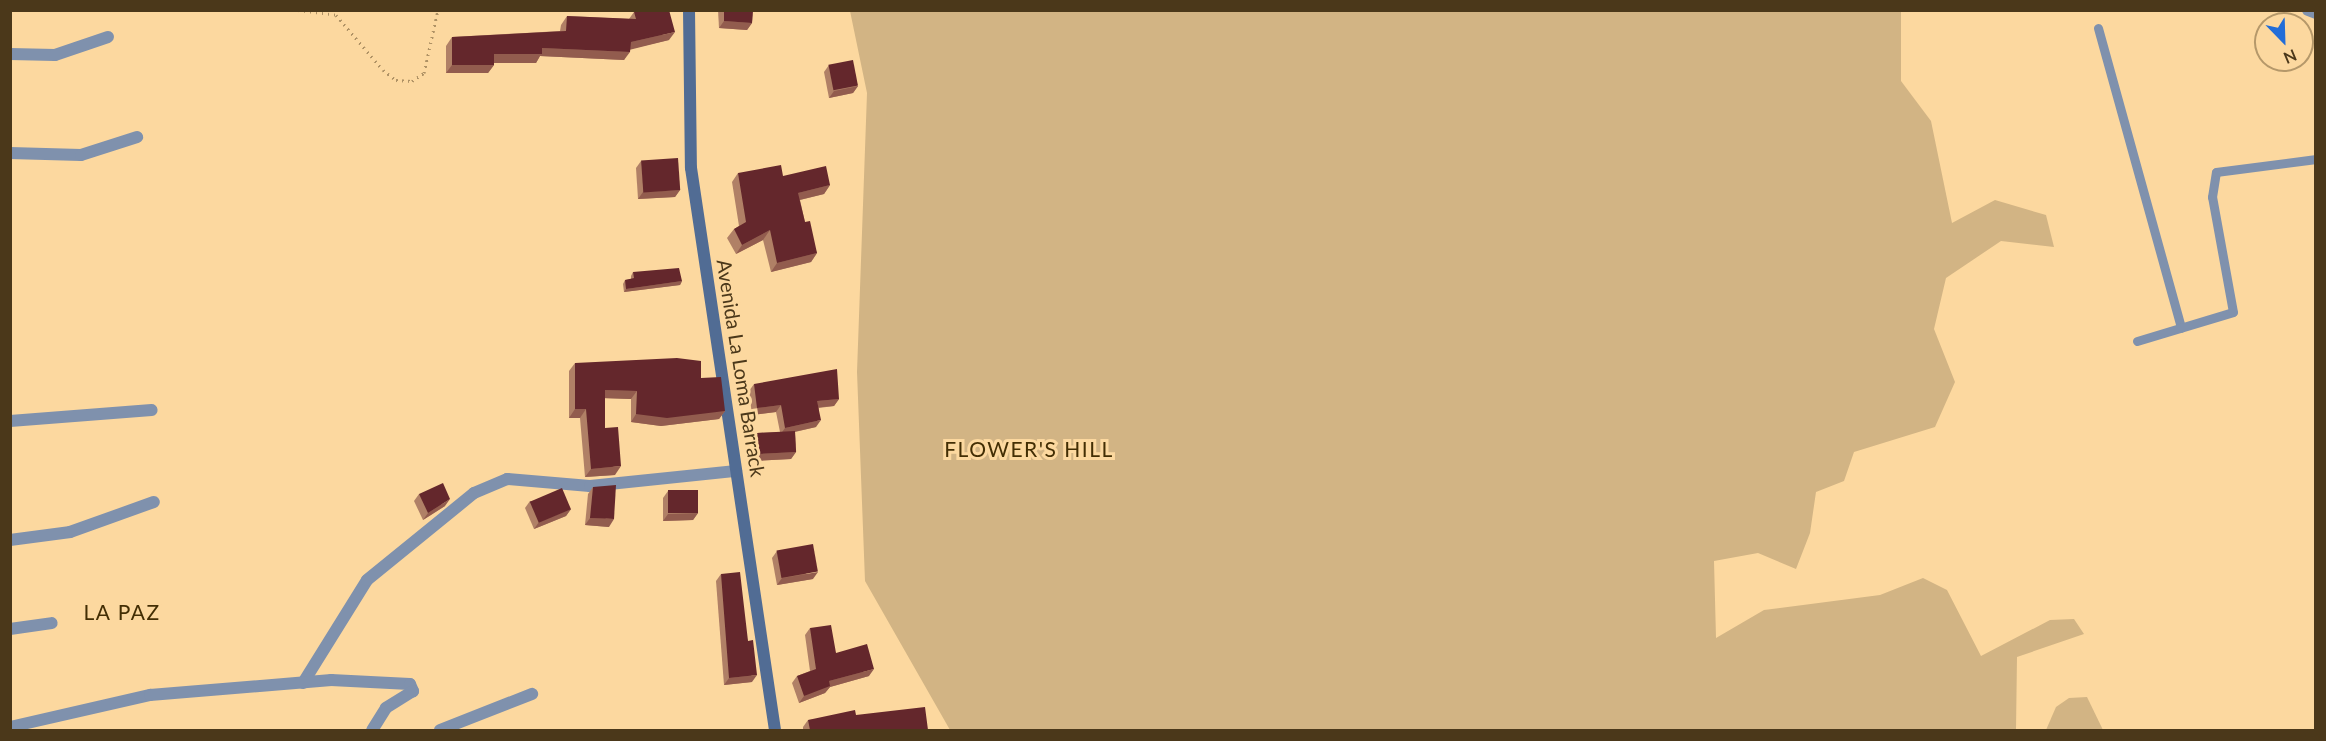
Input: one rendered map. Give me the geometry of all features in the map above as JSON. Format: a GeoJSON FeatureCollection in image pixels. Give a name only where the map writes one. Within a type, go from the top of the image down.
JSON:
{"type":"FeatureCollection","features":[{"type":"Feature","properties":{"kind":"main road","name":"Avenida La Loma Barrack"},"geometry":{"type":"LineString","coordinates":[[688,10],[691,168],[775,730]]}},
{"type":"Feature","properties":{"kind":"street"},"geometry":{"type":"LineString","coordinates":[[2308,10],[2316,13]]}},
{"type":"Feature","properties":{"kind":"street"},"geometry":{"type":"LineString","coordinates":[[10,54],[56,55],[108,37]]}},
{"type":"Feature","properties":{"kind":"street"},"geometry":{"type":"LineString","coordinates":[[10,153],[81,155],[137,137]]}},
{"type":"Feature","properties":{"kind":"street"},"geometry":{"type":"LineString","coordinates":[[10,421],[152,410]]}},
{"type":"Feature","properties":{"kind":"street"},"geometry":{"type":"LineString","coordinates":[[303,683],[367,580],[474,493],[507,479],[590,486],[736,471]]}},
{"type":"Feature","properties":{"kind":"street"},"geometry":{"type":"LineString","coordinates":[[10,540],[70,532],[154,502]]}},
{"type":"Feature","properties":{"kind":"street"},"geometry":{"type":"LineString","coordinates":[[10,629],[52,622]]}},
{"type":"Feature","properties":{"kind":"street"},"geometry":{"type":"LineString","coordinates":[[10,728],[121,699],[303,683],[410,684],[413,691],[386,708],[372,730]]}},
{"type":"Feature","properties":{"kind":"street"},"geometry":{"type":"LineString","coordinates":[[440,730],[532,694]]}},
{"type":"Feature","properties":{"kind":"lane"},"geometry":{"type":"LineString","coordinates":[[2098,28],[2181,328]]}},
{"type":"Feature","properties":{"kind":"lane"},"geometry":{"type":"LineString","coordinates":[[2137,341],[2233,312],[2212,197],[2216,172],[2316,159]]}},
{"type":"Feature","properties":{"kind":"path"},"geometry":{"type":"LineString","coordinates":[[297,10],[336,15],[383,70],[396,80],[412,81],[424,73],[438,10]]}},
{"type":"Feature","properties":{"kind":"shaded area"},"geometry":{"type":"Polygon","coordinates":[[[850,11],[1901,11],[1901,81],[1931,121],[1952,223],[1995,200],[2046,215],[2054,247],[2001,241],[1946,278],[1934,329],[1955,382],[1935,427],[1854,452],[1844,481],[1816,492],[1810,533],[1796,569],[1758,553],[1714,561],[1716,638],[1764,610],[1880,595],[1923,578],[1947,590],[1981,656],[2050,620],[2074,619],[2084,634],[2017,657],[2016,730],[950,730],[865,581],[857,372],[867,93],[850,11]]]}},
{"type":"Feature","properties":{"kind":"shaded area"},"geometry":{"type":"Polygon","coordinates":[[[2087,697],[2103,730],[2046,730],[2056,707],[2069,698],[2087,697]]]}},
{"type":"Feature","properties":{"kind":"building"},"geometry":{"type":"Polygon","coordinates":[[[669,10],[675,32],[631,42],[630,52],[542,48],[542,54],[494,54],[494,65],[452,65],[452,37],[566,31],[567,16],[636,19],[634,12],[669,10]]]}},
{"type":"Feature","properties":{"kind":"building"},"geometry":{"type":"Polygon","coordinates":[[[724,10],[753,10],[752,23],[724,21],[724,10]]]}},
{"type":"Feature","properties":{"kind":"building"},"geometry":{"type":"Polygon","coordinates":[[[853,60],[858,86],[833,90],[828,65],[853,60]]]}},
{"type":"Feature","properties":{"kind":"building"},"geometry":{"type":"Polygon","coordinates":[[[678,158],[680,190],[643,193],[641,161],[678,158]]]}},
{"type":"Feature","properties":{"kind":"building"},"geometry":{"type":"Polygon","coordinates":[[[781,165],[783,176],[826,166],[830,185],[798,193],[805,222],[810,221],[817,253],[777,263],[770,230],[742,245],[734,229],[746,222],[738,173],[781,165]]]}},
{"type":"Feature","properties":{"kind":"building"},"geometry":{"type":"Polygon","coordinates":[[[679,268],[682,281],[626,289],[625,280],[634,278],[633,272],[679,268]]]}},
{"type":"Feature","properties":{"kind":"building"},"geometry":{"type":"Polygon","coordinates":[[[677,358],[701,361],[701,378],[721,377],[725,411],[667,418],[636,414],[637,391],[605,390],[605,428],[618,427],[621,466],[591,469],[586,409],[575,409],[575,363],[677,358]]]}},
{"type":"Feature","properties":{"kind":"building"},"geometry":{"type":"Polygon","coordinates":[[[837,369],[839,399],[817,401],[821,420],[785,428],[781,405],[757,408],[754,384],[837,369]]]}},
{"type":"Feature","properties":{"kind":"building"},"geometry":{"type":"Polygon","coordinates":[[[795,431],[796,452],[758,454],[757,433],[795,431]]]}},
{"type":"Feature","properties":{"kind":"building"},"geometry":{"type":"Polygon","coordinates":[[[443,483],[450,499],[428,513],[419,494],[443,483]]]}},
{"type":"Feature","properties":{"kind":"building"},"geometry":{"type":"Polygon","coordinates":[[[616,485],[614,519],[590,518],[593,487],[616,485]]]}},
{"type":"Feature","properties":{"kind":"building"},"geometry":{"type":"Polygon","coordinates":[[[562,488],[571,509],[539,523],[530,502],[562,488]]]}},
{"type":"Feature","properties":{"kind":"building"},"geometry":{"type":"Polygon","coordinates":[[[668,490],[698,490],[698,513],[668,513],[668,490]]]}},
{"type":"Feature","properties":{"kind":"building"},"geometry":{"type":"Polygon","coordinates":[[[813,544],[818,572],[781,578],[777,550],[813,544]]]}},
{"type":"Feature","properties":{"kind":"building"},"geometry":{"type":"Polygon","coordinates":[[[740,572],[748,641],[753,640],[757,675],[729,678],[721,574],[740,572]]]}},
{"type":"Feature","properties":{"kind":"building"},"geometry":{"type":"Polygon","coordinates":[[[831,625],[836,653],[867,644],[874,669],[829,681],[830,686],[804,696],[797,676],[816,669],[810,628],[831,625]]]}},
{"type":"Feature","properties":{"kind":"building"},"geometry":{"type":"Polygon","coordinates":[[[925,707],[928,730],[810,730],[808,720],[855,710],[856,715],[925,707]]]}},
{"type":"Feature","properties":{"kind":"district","name":"FLOWER'S HILL"},"geometry":{"type":"Point","coordinates":[1029,449]}},
{"type":"Feature","properties":{"kind":"district","name":"LA PAZ"},"geometry":{"type":"Point","coordinates":[122,612]}}]}
